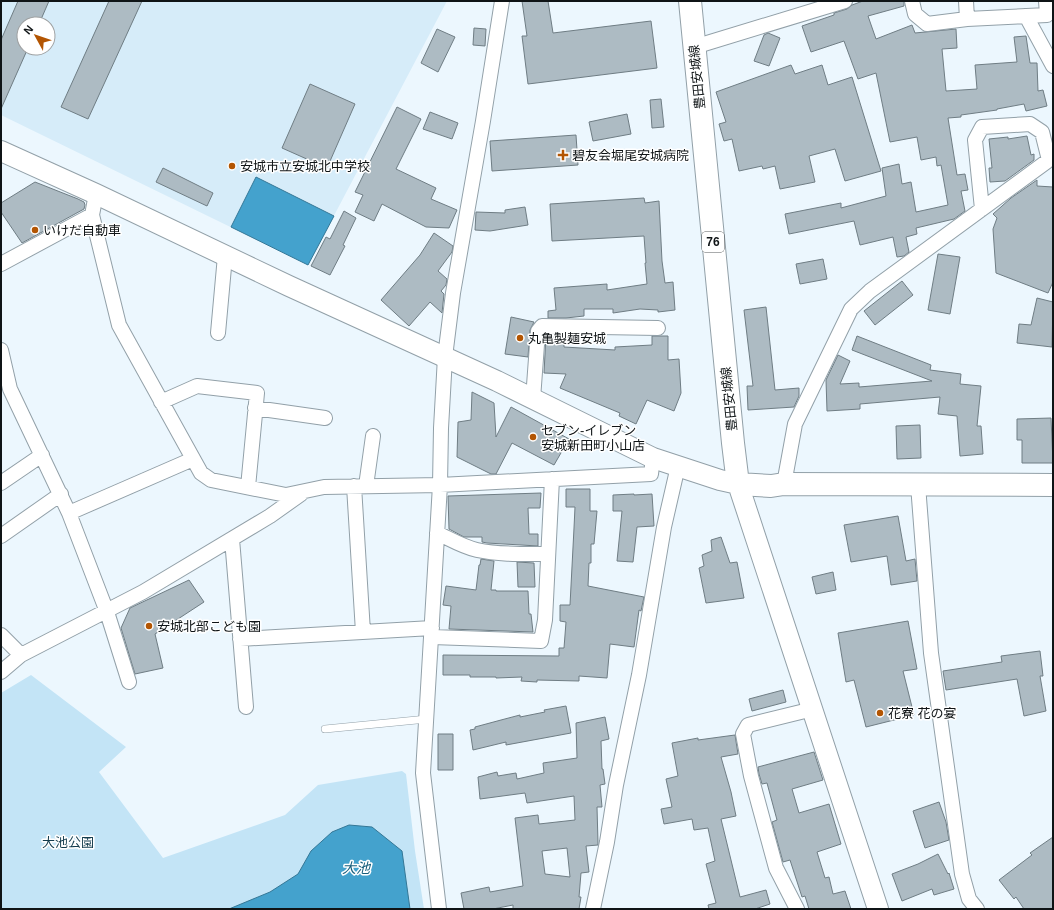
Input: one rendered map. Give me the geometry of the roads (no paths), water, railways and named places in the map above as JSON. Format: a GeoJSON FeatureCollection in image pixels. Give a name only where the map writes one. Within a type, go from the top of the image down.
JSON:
{"type":"FeatureCollection","features":[{"type":"Feature","properties":{"kind":"main road","name":"豊田安城線"},"geometry":{"type":"LineString","coordinates":[[690,1],[738,484]]}},
{"type":"Feature","properties":{"kind":"main road"},"geometry":{"type":"LineString","coordinates":[[738,484],[771,486],[784,484],[1053,486]]}},
{"type":"Feature","properties":{"kind":"street"},"geometry":{"type":"LineString","coordinates":[[439,909],[423,773],[440,485],[441,428],[445,357],[453,293],[502,1]]}},
{"type":"Feature","properties":{"kind":"street"},"geometry":{"type":"LineString","coordinates":[[694,47],[845,1]]}},
{"type":"Feature","properties":{"kind":"street"},"geometry":{"type":"LineString","coordinates":[[912,1],[914,14],[927,24],[967,19],[1026,16],[1049,10]]}},
{"type":"Feature","properties":{"kind":"street"},"geometry":{"type":"LineString","coordinates":[[966,1],[967,19]]}},
{"type":"Feature","properties":{"kind":"street"},"geometry":{"type":"LineString","coordinates":[[1026,16],[1053,66]]}},
{"type":"Feature","properties":{"kind":"street"},"geometry":{"type":"LineString","coordinates":[[784,484],[795,424],[851,308],[870,291],[1051,159],[1042,132],[1030,124],[982,127],[975,140],[982,209]]}},
{"type":"Feature","properties":{"kind":"street"},"geometry":{"type":"LineString","coordinates":[[1,151],[445,357],[653,458],[720,480],[738,484],[878,909]]}},
{"type":"Feature","properties":{"kind":"street"},"geometry":{"type":"LineString","coordinates":[[96,194],[92,215],[119,325],[201,473],[210,480],[286,495],[324,487],[440,485],[651,474],[653,458]]}},
{"type":"Feature","properties":{"kind":"street"},"geometry":{"type":"LineString","coordinates":[[1,264],[92,215]]}},
{"type":"Feature","properties":{"kind":"street"},"geometry":{"type":"LineString","coordinates":[[218,333],[225,256]]}},
{"type":"Feature","properties":{"kind":"street"},"geometry":{"type":"LineString","coordinates":[[533,399],[538,331],[542,326],[658,328]]}},
{"type":"Feature","properties":{"kind":"street"},"geometry":{"type":"LineString","coordinates":[[1,350],[10,389],[69,513],[107,612],[128,682]]}},
{"type":"Feature","properties":{"kind":"street"},"geometry":{"type":"LineString","coordinates":[[161,402],[197,386],[257,393],[248,487]]}},
{"type":"Feature","properties":{"kind":"street"},"geometry":{"type":"LineString","coordinates":[[255,408],[325,418]]}},
{"type":"Feature","properties":{"kind":"street"},"geometry":{"type":"LineString","coordinates":[[364,632],[360,486],[373,436]]}},
{"type":"Feature","properties":{"kind":"street"},"geometry":{"type":"LineString","coordinates":[[1,483],[42,455]]}},
{"type":"Feature","properties":{"kind":"street"},"geometry":{"type":"LineString","coordinates":[[69,513],[193,459]]}},
{"type":"Feature","properties":{"kind":"street"},"geometry":{"type":"LineString","coordinates":[[593,909],[607,842],[616,785],[639,674],[664,527],[678,466]]}},
{"type":"Feature","properties":{"kind":"street"},"geometry":{"type":"LineString","coordinates":[[240,639],[364,632],[432,633],[541,640],[545,620],[552,479]]}},
{"type":"Feature","properties":{"kind":"street"},"geometry":{"type":"LineString","coordinates":[[918,485],[930,653],[962,874],[969,899],[977,909]]}},
{"type":"Feature","properties":{"kind":"street"},"geometry":{"type":"LineString","coordinates":[[1,672],[22,655],[107,612],[232,539],[270,516],[303,492]]}},
{"type":"Feature","properties":{"kind":"street"},"geometry":{"type":"LineString","coordinates":[[1,536],[61,494]]}},
{"type":"Feature","properties":{"kind":"street"},"geometry":{"type":"LineString","coordinates":[[437,533],[477,550],[508,554],[548,554]]}},
{"type":"Feature","properties":{"kind":"street"},"geometry":{"type":"LineString","coordinates":[[232,539],[246,707]]}},
{"type":"Feature","properties":{"kind":"street"},"geometry":{"type":"LineString","coordinates":[[1,635],[22,655]]}},
{"type":"Feature","properties":{"kind":"street"},"geometry":{"type":"LineString","coordinates":[[797,909],[776,868],[751,776],[743,734],[748,725],[813,709]]}},
{"type":"Feature","properties":{"kind":"lane"},"geometry":{"type":"LineString","coordinates":[[325,729],[427,720]]}},
{"type":"Feature","properties":{"kind":"water"},"geometry":{"type":"Polygon","coordinates":[[[256,177],[334,216],[308,265],[231,227],[256,177]]]}},
{"type":"Feature","properties":{"kind":"water","name":"大池"},"geometry":{"type":"Polygon","coordinates":[[[349,825],[372,827],[402,851],[410,909],[229,909],[270,892],[298,874],[311,851],[332,832],[349,825]]]}},
{"type":"Feature","properties":{"kind":"place","name":"碧友会堀尾安城病院"},"geometry":{"type":"Point","coordinates":[563,155]}},
{"type":"Feature","properties":{"kind":"place","name":"安城市立安城北中学校"},"geometry":{"type":"Point","coordinates":[232,166]}},
{"type":"Feature","properties":{"kind":"place","name":"いけだ自動車"},"geometry":{"type":"Point","coordinates":[35,230]}},
{"type":"Feature","properties":{"kind":"place","name":"丸亀製麺安城"},"geometry":{"type":"Point","coordinates":[520,338]}},
{"type":"Feature","properties":{"kind":"place","name":"セブン-イレブン 安城新田町小山店"},"geometry":{"type":"Point","coordinates":[533,437]}},
{"type":"Feature","properties":{"kind":"place","name":"安城北部こども園"},"geometry":{"type":"Point","coordinates":[149,626]}},
{"type":"Feature","properties":{"kind":"place","name":"花寮 花の宴"},"geometry":{"type":"Point","coordinates":[880,713]}},
{"type":"Feature","properties":{"kind":"park label","name":"大池公園"},"geometry":{"type":"Point","coordinates":[68,842]}}]}
